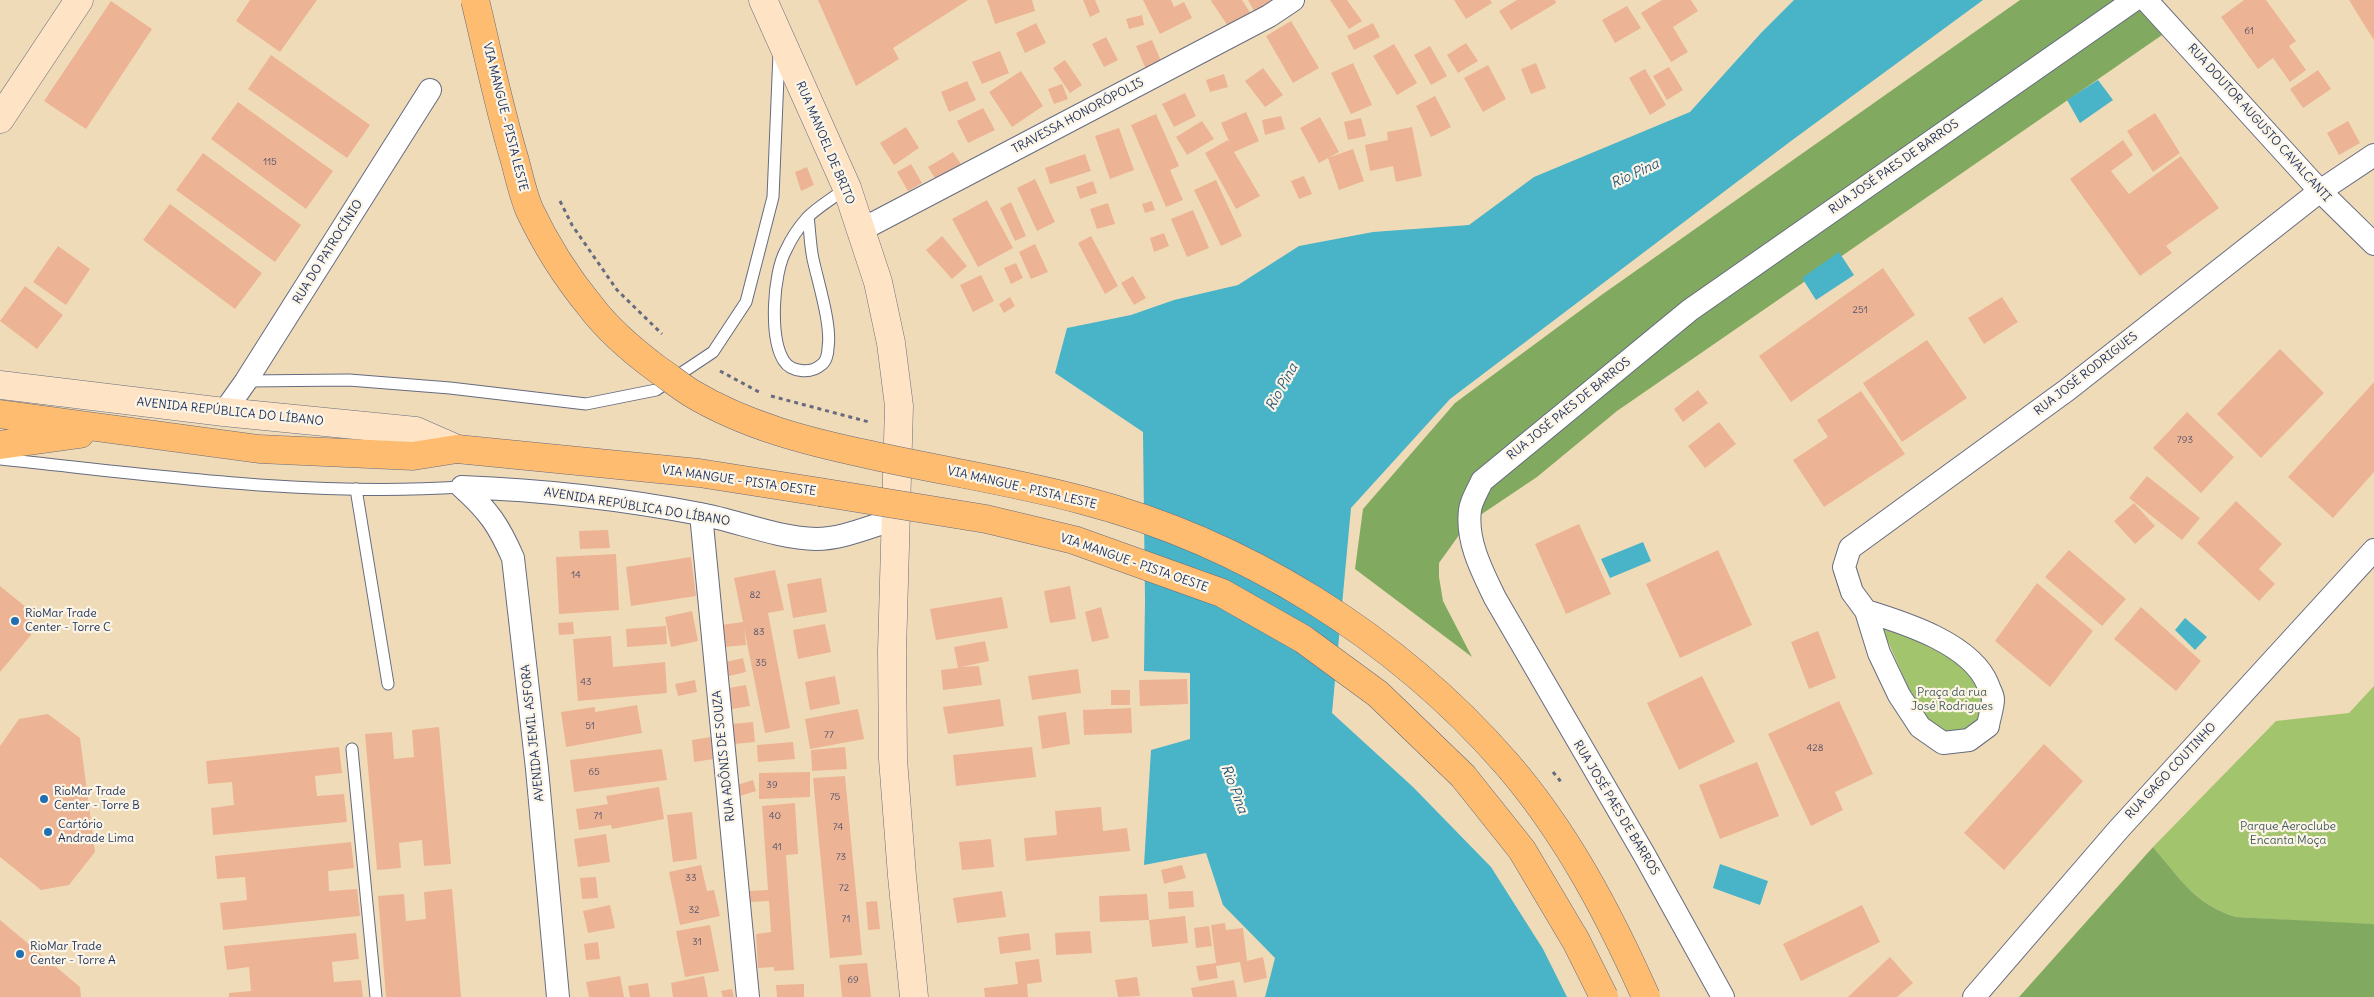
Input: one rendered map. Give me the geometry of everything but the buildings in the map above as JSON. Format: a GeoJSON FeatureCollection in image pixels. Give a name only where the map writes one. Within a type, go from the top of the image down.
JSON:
{"type":"FeatureCollection","features":[{"type":"Feature","properties":{"kind":"main road","name":"VIA MANGUE - PISTA LESTE"},"geometry":{"type":"LineString","coordinates":[[475,0],[508,138],[528,207],[557,259],[587,302],[622,342],[691,393],[762,427],[828,446],[1084,500],[1138,517],[1191,536],[1262,570],[1334,614],[1394,658],[1450,706],[1506,764],[1544,813],[1592,886],[1646,997]]}},
{"type":"Feature","properties":{"kind":"main road","name":"AVENIDA REPÚBLICA DO LÍBANO"},"geometry":{"type":"LineString","coordinates":[[0,414],[259,449],[413,456],[456,449],[485,452]]}},
{"type":"Feature","properties":{"kind":"main road"},"geometry":{"type":"LineString","coordinates":[[0,445],[114,429]]}},
{"type":"Feature","properties":{"kind":"main road","name":"VIA MANGUE - PISTA OESTE"},"geometry":{"type":"LineString","coordinates":[[485,452],[699,473],[986,519],[1074,540],[1222,593],[1303,639],[1378,694],[1463,776],[1522,850],[1576,941],[1604,997]]}},
{"type":"Feature","properties":{"kind":"street"},"geometry":{"type":"LineString","coordinates":[[0,119],[79,0]]}},
{"type":"Feature","properties":{"kind":"street","name":"RUA MANOEL DE BRITO"},"geometry":{"type":"LineString","coordinates":[[763,0],[779,40],[847,188],[878,282],[891,343],[899,406],[892,651],[892,759],[914,997]]}},
{"type":"Feature","properties":{"kind":"street","name":"TRAVESSA HONORÓPOLIS"},"geometry":{"type":"LineString","coordinates":[[861,230],[1260,20],[1293,0]]}},
{"type":"Feature","properties":{"kind":"street","name":"RUA JOSÉ PAES DE BARROS"},"geometry":{"type":"LineString","coordinates":[[1724,997],[1495,598],[1480,566],[1472,541],[1470,509],[1482,481],[1690,310],[2134,0]]}},
{"type":"Feature","properties":{"kind":"street","name":"RUA DOUTOR AUGUSTO CAVALCANTI"},"geometry":{"type":"LineString","coordinates":[[2146,0],[2320,192],[2374,244]]}},
{"type":"Feature","properties":{"kind":"street","name":"RUA DO PATROCÍNIO"},"geometry":{"type":"LineString","coordinates":[[224,412],[246,381],[430,90]]}},
{"type":"Feature","properties":{"kind":"street","name":"RUA JOSÉ RODRIGUES"},"geometry":{"type":"LineString","coordinates":[[1866,612],[1904,622],[1930,634],[1957,650],[1984,674],[1993,698],[1988,726],[1969,740],[1943,743],[1920,727],[1899,695],[1879,653],[1866,612],[1852,592],[1844,567],[1850,548],[2067,390],[2320,192],[2374,155]]}},
{"type":"Feature","properties":{"kind":"street","name":"AVENIDA REPÚBLICA DO LÍBANO"},"geometry":{"type":"LineString","coordinates":[[0,385],[224,412],[416,431],[456,449]]}},
{"type":"Feature","properties":{"kind":"street","name":"AVENIDA REPÚBLICA DO LÍBANO"},"geometry":{"type":"LineString","coordinates":[[462,487],[591,497],[701,514],[792,536],[814,539],[830,538],[896,519]]}},
{"type":"Feature","properties":{"kind":"street","name":"AVENIDA JEMIL ASFORA"},"geometry":{"type":"LineString","coordinates":[[462,487],[480,503],[499,526],[513,558],[537,769],[558,997]]}},
{"type":"Feature","properties":{"kind":"street","name":"RUA ADÔNIS DE SOUZA"},"geometry":{"type":"LineString","coordinates":[[701,514],[748,997]]}},
{"type":"Feature","properties":{"kind":"street","name":"RUA GAGO COUTINHO"},"geometry":{"type":"LineString","coordinates":[[1974,997],[2118,830],[2374,550]]}},
{"type":"Feature","properties":{"kind":"lane"},"geometry":{"type":"LineString","coordinates":[[246,381],[349,380],[450,388],[586,404],[656,390],[713,352],[746,302],[773,197],[779,40]]}},
{"type":"Feature","properties":{"kind":"lane"},"geometry":{"type":"LineString","coordinates":[[808,217],[812,256],[828,328],[829,346],[821,366],[807,370],[793,369],[784,362],[775,338],[774,314],[779,268],[785,250],[808,217],[847,188]]}},
{"type":"Feature","properties":{"kind":"lane"},"geometry":{"type":"LineString","coordinates":[[0,459],[262,487],[412,490],[462,487]]}},
{"type":"Feature","properties":{"kind":"lane"},"geometry":{"type":"LineString","coordinates":[[356,489],[388,684]]}},
{"type":"Feature","properties":{"kind":"lane"},"geometry":{"type":"LineString","coordinates":[[352,750],[376,997]]}},
{"type":"Feature","properties":{"kind":"green space"},"geometry":{"type":"Polygon","coordinates":[[[2020,0],[2141,0],[2165,33],[1617,411],[1537,477],[1467,524],[1439,563],[1439,577],[1443,601],[1472,657],[1355,569],[1363,509],[1455,403],[1600,296],[2020,0]]]}},
{"type":"Feature","properties":{"kind":"green space","name":"Praça da rua José Rodrigues"},"geometry":{"type":"Polygon","coordinates":[[[1878,619],[1966,667],[1989,699],[1972,730],[1944,735],[1922,718],[1878,619]]]}},
{"type":"Feature","properties":{"kind":"green space","name":"Parque Aeroclube Encanta Moça"},"geometry":{"type":"Polygon","coordinates":[[[2374,686],[2374,925],[2236,917],[2222,912],[2199,898],[2180,880],[2153,847],[2276,721],[2349,713],[2374,686]]]}},
{"type":"Feature","properties":{"kind":"green space"},"geometry":{"type":"Polygon","coordinates":[[[2153,847],[2180,880],[2199,898],[2222,912],[2236,917],[2374,925],[2374,997],[2019,997],[2153,847]]]}},
{"type":"Feature","properties":{"kind":"water","name":"Rio Pina"},"geometry":{"type":"Polygon","coordinates":[[[1794,0],[1983,0],[1791,141],[1450,399],[1351,508],[1332,713],[1413,787],[1491,867],[1543,949],[1567,997],[1265,997],[1275,958],[1223,905],[1206,853],[1144,865],[1151,750],[1190,739],[1190,673],[1144,671],[1143,432],[1055,373],[1067,328],[1131,315],[1174,300],[1238,285],[1299,246],[1373,232],[1469,225],[1534,177],[1690,112],[1761,33],[1794,0]]]}},
{"type":"Feature","properties":{"kind":"water"},"geometry":{"type":"Polygon","coordinates":[[[2098,80],[2113,100],[2080,123],[2067,100],[2098,80]]]}},
{"type":"Feature","properties":{"kind":"water"},"geometry":{"type":"Polygon","coordinates":[[[1839,252],[1854,275],[1816,300],[1802,278],[1839,252]]]}},
{"type":"Feature","properties":{"kind":"water"},"geometry":{"type":"Polygon","coordinates":[[[1643,542],[1651,561],[1610,578],[1601,559],[1643,542]]]}},
{"type":"Feature","properties":{"kind":"water"},"geometry":{"type":"Polygon","coordinates":[[[2185,618],[2207,637],[2195,650],[2175,630],[2185,618]]]}},
{"type":"Feature","properties":{"kind":"water"},"geometry":{"type":"Polygon","coordinates":[[[1720,864],[1768,881],[1760,905],[1713,888],[1720,864]]]}},
{"type":"Feature","properties":{"kind":"place","name":"RioMar Trade Center - Torre C"},"geometry":{"type":"Point","coordinates":[15,621]}},
{"type":"Feature","properties":{"kind":"place","name":"RioMar Trade Center - Torre B"},"geometry":{"type":"Point","coordinates":[44,799]}},
{"type":"Feature","properties":{"kind":"place","name":"Cartório Andrade Lima"},"geometry":{"type":"Point","coordinates":[48,832]}},
{"type":"Feature","properties":{"kind":"place","name":"RioMar Trade Center - Torre A"},"geometry":{"type":"Point","coordinates":[20,954]}}]}
